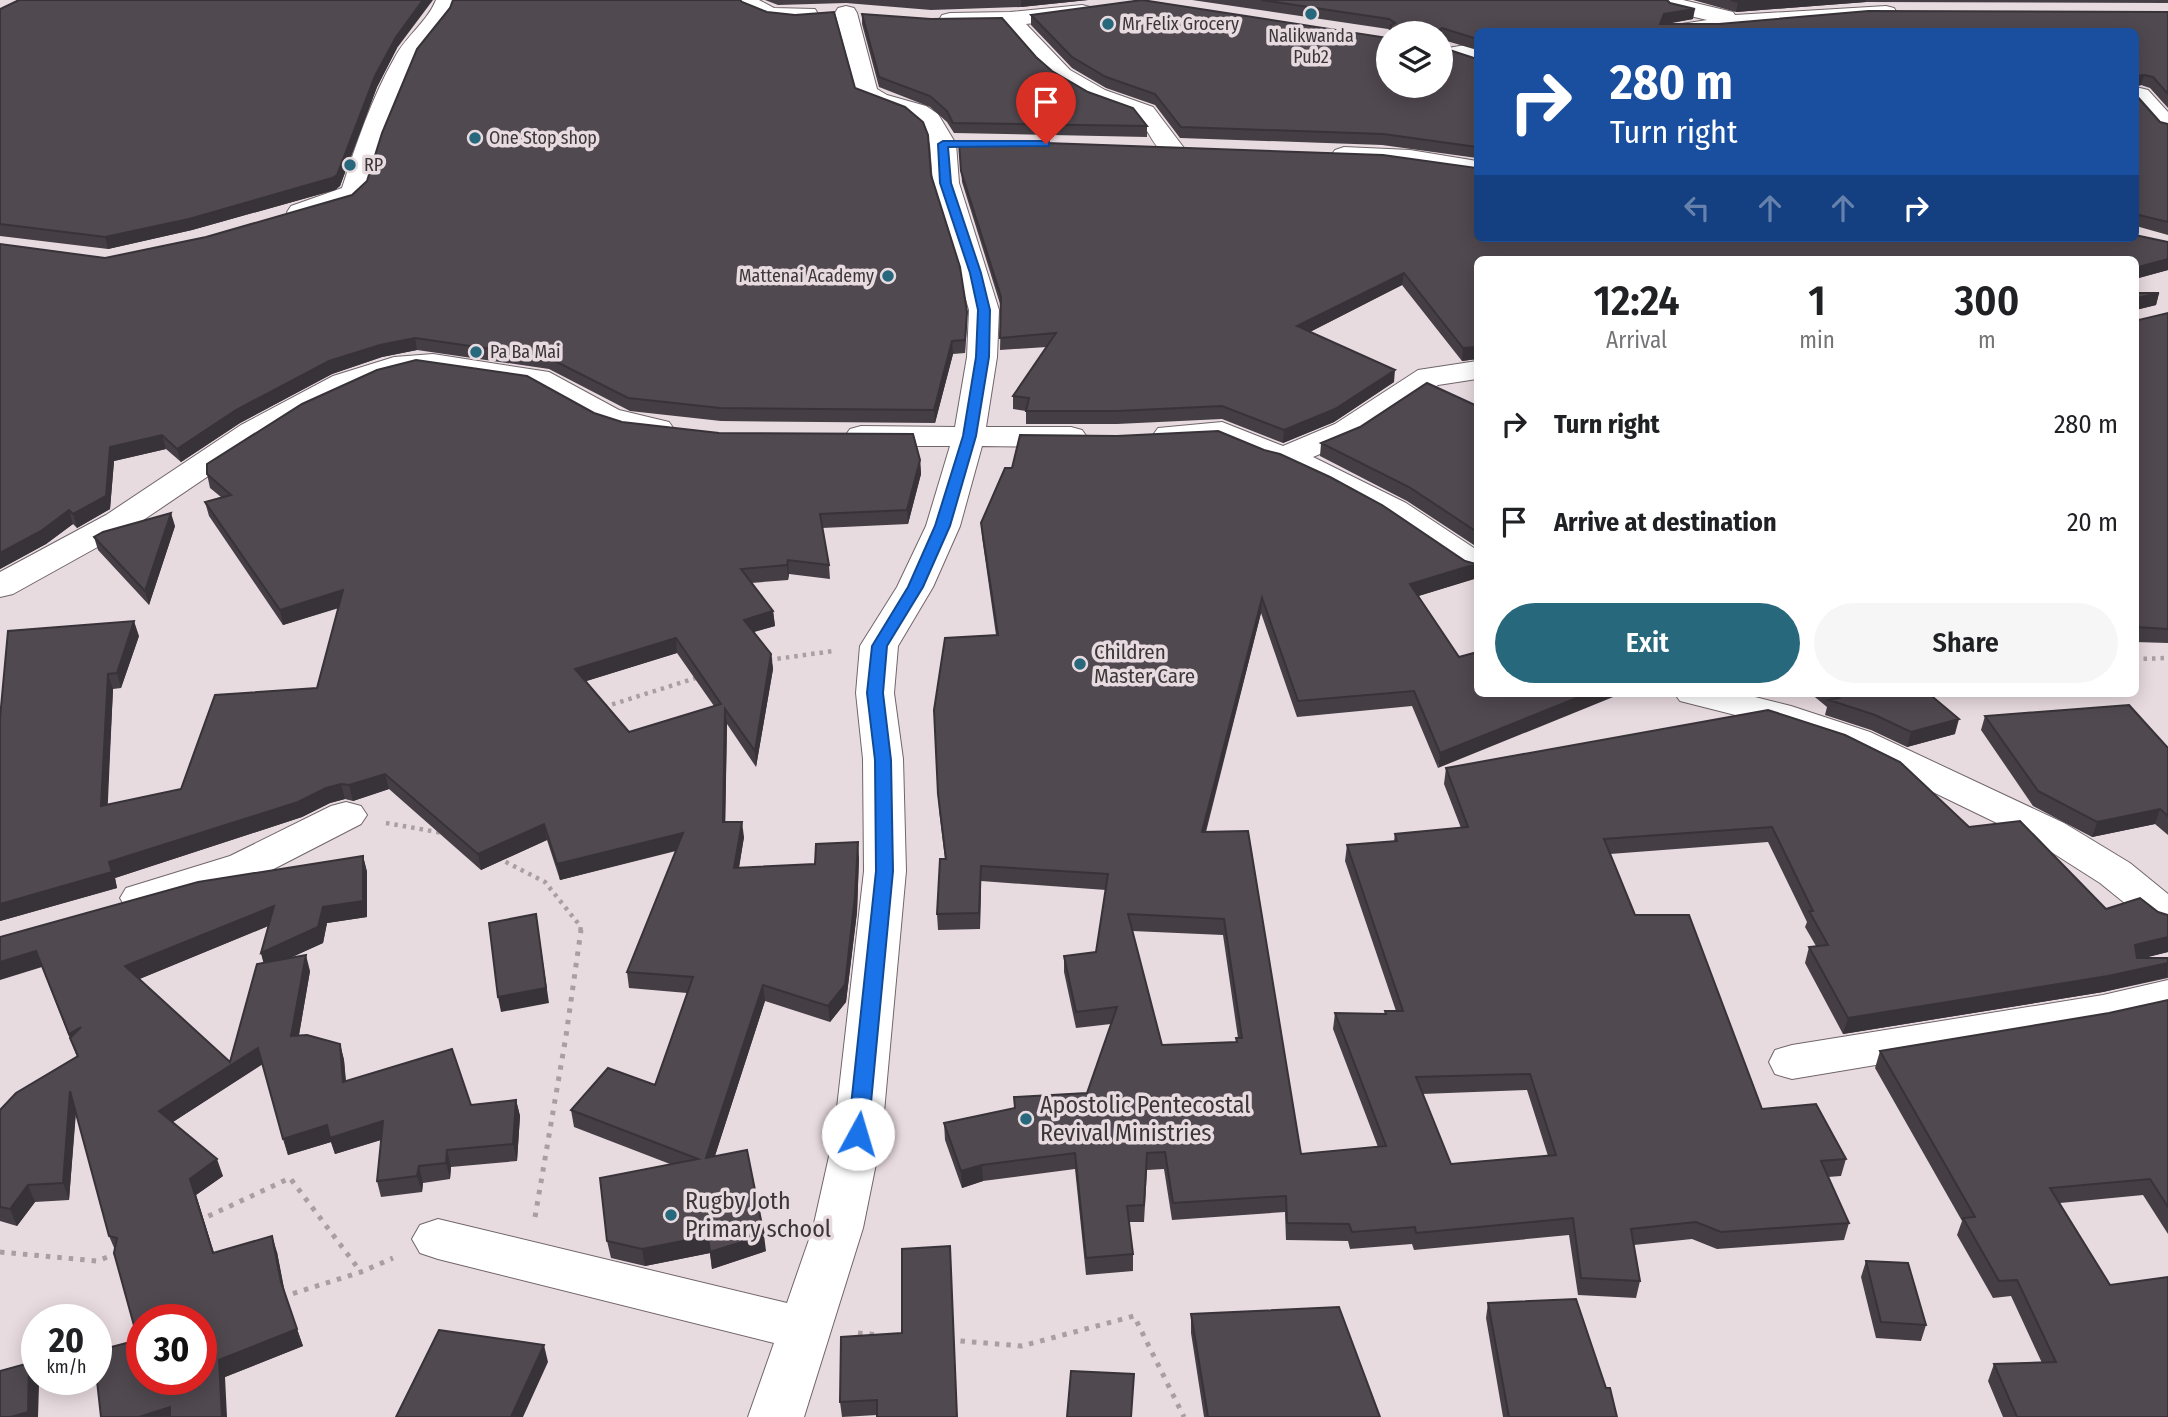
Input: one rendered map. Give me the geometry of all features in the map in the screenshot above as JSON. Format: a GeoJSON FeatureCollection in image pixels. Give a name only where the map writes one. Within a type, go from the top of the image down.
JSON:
{"type":"FeatureCollection","features":[{"type":"Feature","properties":{"kind":"street"},"geometry":{"type":"LineString","coordinates":[[276,218],[345,198],[354,191],[369,143],[406,57],[442,12],[447,0]]}},
{"type":"Feature","properties":{"kind":"street"},"geometry":{"type":"LineString","coordinates":[[746,0],[750,5],[772,15],[859,15],[866,93],[878,100],[917,111],[956,144],[946,183],[984,310],[982,357],[969,436],[943,526],[915,587],[879,646],[875,693],[883,760],[885,871],[858,1134],[838,1228],[776,1417]]}},
{"type":"Feature","properties":{"kind":"street"},"geometry":{"type":"LineString","coordinates":[[1671,0],[1677,6],[1741,21]]}},
{"type":"Feature","properties":{"kind":"street"},"geometry":{"type":"LineString","coordinates":[[932,20],[1010,19],[1102,9]]}},
{"type":"Feature","properties":{"kind":"street"},"geometry":{"type":"LineString","coordinates":[[1696,28],[1741,21],[1866,12],[1906,13]]}},
{"type":"Feature","properties":{"kind":"street"},"geometry":{"type":"LineString","coordinates":[[1010,19],[1046,61],[1062,75],[1087,91],[1144,112],[1171,148]]}},
{"type":"Feature","properties":{"kind":"street"},"geometry":{"type":"LineString","coordinates":[[2140,95],[2168,127]]}},
{"type":"Feature","properties":{"kind":"street"},"geometry":{"type":"LineString","coordinates":[[1143,147],[1196,149]]}},
{"type":"Feature","properties":{"kind":"street"},"geometry":{"type":"LineString","coordinates":[[1323,154],[1410,158],[1474,169]]}},
{"type":"Feature","properties":{"kind":"street"},"geometry":{"type":"LineString","coordinates":[[0,586],[118,522],[252,432],[344,383],[394,366],[433,363],[538,379],[624,423],[693,432]]}},
{"type":"Feature","properties":{"kind":"street"},"geometry":{"type":"LineString","coordinates":[[1287,456],[1346,431],[1429,377],[1474,370]]}},
{"type":"Feature","properties":{"kind":"street"},"geometry":{"type":"LineString","coordinates":[[1140,436],[1222,432],[1275,454],[1287,456],[1394,510],[1474,564]]}},
{"type":"Feature","properties":{"kind":"street"},"geometry":{"type":"LineString","coordinates":[[828,436],[1105,437]]}},
{"type":"Feature","properties":{"kind":"street"},"geometry":{"type":"LineString","coordinates":[[1709,697],[1777,714],[1856,740],[1929,774],[2049,832],[2115,873],[2168,916]]}},
{"type":"Feature","properties":{"kind":"street"},"geometry":{"type":"LineString","coordinates":[[109,907],[245,866],[346,815]]}},
{"type":"Feature","properties":{"kind":"street"},"geometry":{"type":"LineString","coordinates":[[1792,1062],[2103,1011],[2168,996]]}},
{"type":"Feature","properties":{"kind":"street"},"geometry":{"type":"LineString","coordinates":[[438,1239],[805,1329]]}},
{"type":"Feature","properties":{"kind":"path"},"geometry":{"type":"LineString","coordinates":[[764,662],[790,655],[879,646]]}},
{"type":"Feature","properties":{"kind":"path"},"geometry":{"type":"LineString","coordinates":[[2139,659],[2168,658]]}},
{"type":"Feature","properties":{"kind":"path"},"geometry":{"type":"LineString","coordinates":[[600,708],[712,674]]}},
{"type":"Feature","properties":{"kind":"path"},"geometry":{"type":"LineString","coordinates":[[346,815],[454,835]]}},
{"type":"Feature","properties":{"kind":"path"},"geometry":{"type":"LineString","coordinates":[[488,853],[545,882],[582,927],[574,1006],[555,1091],[528,1259]]}},
{"type":"Feature","properties":{"kind":"path"},"geometry":{"type":"LineString","coordinates":[[185,1227],[290,1178],[361,1272]]}},
{"type":"Feature","properties":{"kind":"path"},"geometry":{"type":"LineString","coordinates":[[268,1301],[361,1272],[438,1239]]}},
{"type":"Feature","properties":{"kind":"path"},"geometry":{"type":"LineString","coordinates":[[0,1252],[97,1261],[123,1252]]}},
{"type":"Feature","properties":{"kind":"path"},"geometry":{"type":"LineString","coordinates":[[941,1340],[1022,1346],[1134,1316],[1184,1417]]}},
{"type":"Feature","properties":{"kind":"path"},"geometry":{"type":"LineString","coordinates":[[805,1329],[886,1335]]}},
{"type":"Feature","properties":{"kind":"building"},"geometry":{"type":"Polygon","coordinates":[[[19,0],[423,0],[396,37],[375,76],[337,175],[189,219],[105,237],[0,224],[0,9],[19,0]]]}},
{"type":"Feature","properties":{"kind":"building"},"geometry":{"type":"Polygon","coordinates":[[[453,0],[740,0],[767,12],[795,15],[834,12],[855,88],[905,107],[923,122],[928,135],[931,175],[960,267],[967,312],[965,340],[952,341],[934,410],[720,408],[628,398],[547,357],[415,338],[380,345],[329,361],[236,410],[177,449],[162,435],[110,447],[106,496],[73,514],[69,510],[41,531],[0,553],[0,244],[105,258],[206,237],[352,195],[367,181],[382,133],[417,49],[450,8],[453,0]]]}},
{"type":"Feature","properties":{"kind":"building"},"geometry":{"type":"Polygon","coordinates":[[[1142,0],[1376,36],[1376,98],[1453,98],[1453,51],[1474,58],[1474,147],[1383,134],[1181,127],[1155,94],[1106,77],[1072,57],[1031,15],[1142,0]]]}},
{"type":"Feature","properties":{"kind":"building"},"geometry":{"type":"Polygon","coordinates":[[[1261,0],[1667,0],[1695,9],[1664,14],[1660,24],[1719,24],[1868,11],[2168,12],[2168,94],[2153,77],[2139,76],[2139,28],[1474,28],[1474,38],[1453,31],[1453,21],[1392,21],[1261,0]]]}},
{"type":"Feature","properties":{"kind":"building"},"geometry":{"type":"Polygon","coordinates":[[[1731,0],[1765,0],[1738,2],[1731,0]]]}},
{"type":"Feature","properties":{"kind":"building"},"geometry":{"type":"Polygon","coordinates":[[[862,14],[931,19],[1002,18],[1052,71],[1088,92],[1133,108],[1147,126],[953,123],[947,111],[930,96],[879,77],[862,14]]]}},
{"type":"Feature","properties":{"kind":"building"},"geometry":{"type":"Polygon","coordinates":[[[2139,98],[2160,122],[2168,124],[2168,222],[2139,215],[2139,98]]]}},
{"type":"Feature","properties":{"kind":"building"},"geometry":{"type":"Polygon","coordinates":[[[959,143],[1046,143],[1383,155],[1474,168],[1474,242],[2139,242],[2139,236],[2168,242],[2168,259],[2139,267],[2139,256],[1474,256],[1474,347],[1463,348],[1404,273],[1297,326],[1395,370],[1335,409],[1284,430],[1222,406],[1117,411],[1026,411],[1029,398],[1013,396],[1056,333],[1000,338],[1001,297],[961,171],[959,143]]]}},
{"type":"Feature","properties":{"kind":"building"},"geometry":{"type":"Polygon","coordinates":[[[2139,293],[2159,293],[2139,298],[2139,293]]]}},
{"type":"Feature","properties":{"kind":"building"},"geometry":{"type":"Polygon","coordinates":[[[2168,313],[2168,629],[2139,627],[2139,320],[2168,313]]]}},
{"type":"Feature","properties":{"kind":"building"},"geometry":{"type":"Polygon","coordinates":[[[416,360],[527,376],[594,413],[622,422],[719,433],[913,434],[920,460],[907,510],[820,514],[829,565],[788,560],[787,565],[741,569],[773,611],[744,620],[771,654],[755,751],[725,709],[723,822],[742,822],[734,868],[815,864],[816,844],[858,842],[845,985],[828,1006],[763,985],[706,1158],[747,1150],[764,1235],[710,1252],[708,1236],[642,1249],[607,1241],[600,1178],[698,1159],[571,1110],[608,1068],[655,1085],[693,977],[627,972],[683,833],[557,864],[544,824],[478,854],[385,774],[349,785],[326,788],[298,802],[109,862],[112,872],[0,904],[0,718],[8,631],[134,621],[117,673],[108,674],[101,806],[181,789],[215,695],[317,688],[343,590],[280,610],[205,502],[231,495],[207,474],[207,464],[302,404],[377,370],[416,360]],[[676,638],[575,669],[629,732],[721,704],[676,638]]]}},
{"type":"Feature","properties":{"kind":"building"},"geometry":{"type":"Polygon","coordinates":[[[1427,383],[1474,405],[1474,530],[1409,487],[1321,443],[1360,427],[1427,383]]]}},
{"type":"Feature","properties":{"kind":"building"},"geometry":{"type":"Polygon","coordinates":[[[1218,431],[1280,454],[1330,477],[1382,505],[1465,561],[1474,563],[1410,584],[1459,657],[1474,653],[1474,697],[1579,697],[1440,753],[1414,691],[1298,701],[1262,598],[1202,832],[1248,831],[1301,1154],[1386,1146],[1335,1013],[1386,1014],[1385,1011],[1403,1011],[1347,845],[1397,841],[1395,834],[1468,827],[1446,768],[1768,710],[1845,735],[1900,762],[1969,827],[2020,821],[2106,909],[2140,898],[2158,912],[2168,915],[2168,937],[2135,945],[2137,958],[2168,958],[2168,963],[2108,976],[1848,1018],[1809,947],[1828,945],[1809,911],[1813,911],[1772,827],[1604,839],[1635,915],[1689,915],[1762,1109],[1816,1104],[1846,1159],[1821,1161],[1849,1223],[1721,1232],[1696,1222],[1631,1229],[1640,1281],[1581,1278],[1573,1218],[1416,1233],[1415,1227],[1352,1232],[1349,1224],[1287,1223],[1286,1196],[1173,1203],[1165,1152],[1147,1153],[1144,1205],[1127,1206],[1133,1254],[1086,1258],[1075,1153],[982,1165],[961,1171],[944,1123],[1015,1108],[1014,1097],[1087,1093],[1117,1007],[1076,1012],[1064,956],[1096,952],[1108,874],[981,866],[979,913],[937,914],[940,859],[946,859],[938,794],[934,710],[945,638],[998,635],[981,523],[1005,468],[1012,468],[1020,435],[1117,436],[1218,431]],[[1128,914],[1162,1045],[1237,1042],[1236,1038],[1242,1038],[1224,919],[1128,914]],[[1530,1074],[1416,1077],[1451,1164],[1556,1155],[1530,1074]]]}},
{"type":"Feature","properties":{"kind":"building"},"geometry":{"type":"Polygon","coordinates":[[[171,513],[145,591],[94,537],[171,513]]]}},
{"type":"Feature","properties":{"kind":"building"},"geometry":{"type":"Polygon","coordinates":[[[1933,697],[1959,719],[1911,732],[1875,715],[1829,700],[1933,697]]]}},
{"type":"Feature","properties":{"kind":"building"},"geometry":{"type":"Polygon","coordinates":[[[2129,705],[2168,748],[2168,816],[2160,809],[2097,822],[2038,791],[1985,716],[2129,705]]]}},
{"type":"Feature","properties":{"kind":"building"},"geometry":{"type":"Polygon","coordinates":[[[363,856],[363,901],[323,907],[318,927],[261,953],[274,906],[125,966],[230,1062],[257,964],[306,955],[291,1036],[307,1035],[340,1044],[343,1082],[452,1049],[471,1105],[516,1100],[513,1144],[447,1150],[446,1163],[419,1166],[417,1176],[377,1181],[383,1121],[330,1138],[327,1125],[283,1139],[258,1048],[159,1111],[217,1159],[190,1179],[213,1253],[272,1236],[281,1282],[297,1329],[219,1360],[222,1417],[170,1417],[170,1407],[139,1417],[101,1417],[99,1395],[112,1395],[112,1347],[126,1343],[126,1395],[217,1395],[217,1304],[128,1304],[114,1253],[117,1238],[109,1236],[70,1091],[63,1183],[28,1185],[10,1209],[0,1207],[0,1110],[16,1093],[78,1056],[70,1038],[81,1027],[69,1034],[36,951],[0,962],[0,937],[198,882],[363,856]]]}},
{"type":"Feature","properties":{"kind":"building"},"geometry":{"type":"Polygon","coordinates":[[[536,914],[546,988],[498,997],[489,923],[536,914]]]}},
{"type":"Feature","properties":{"kind":"building"},"geometry":{"type":"Polygon","coordinates":[[[2168,1000],[2168,1207],[2150,1179],[2050,1188],[2110,1285],[2168,1277],[2168,1417],[2017,1417],[1994,1364],[2056,1362],[2017,1280],[1999,1281],[1963,1218],[1975,1217],[1880,1051],[2109,1013],[2168,1000]]]}},
{"type":"Feature","properties":{"kind":"building"},"geometry":{"type":"Polygon","coordinates":[[[950,1246],[957,1417],[877,1417],[877,1400],[840,1402],[841,1337],[902,1333],[902,1249],[950,1246]]]}},
{"type":"Feature","properties":{"kind":"building"},"geometry":{"type":"Polygon","coordinates":[[[1866,1261],[1908,1263],[1926,1325],[1881,1322],[1866,1261]]]}},
{"type":"Feature","properties":{"kind":"building"},"geometry":{"type":"Polygon","coordinates":[[[1576,1299],[1606,1388],[1610,1388],[1617,1417],[1509,1417],[1488,1303],[1576,1299]]]}},
{"type":"Feature","properties":{"kind":"building"},"geometry":{"type":"Polygon","coordinates":[[[1339,1307],[1380,1417],[1208,1417],[1191,1314],[1339,1307]]]}},
{"type":"Feature","properties":{"kind":"building"},"geometry":{"type":"Polygon","coordinates":[[[439,1330],[544,1345],[511,1417],[396,1417],[439,1330]]]}},
{"type":"Feature","properties":{"kind":"building"},"geometry":{"type":"Polygon","coordinates":[[[21,1365],[21,1395],[28,1395],[28,1412],[0,1417],[0,1371],[21,1365]]]}},
{"type":"Feature","properties":{"kind":"building"},"geometry":{"type":"Polygon","coordinates":[[[1071,1371],[1134,1374],[1131,1417],[1067,1417],[1071,1371]]]}},
{"type":"Feature","properties":{"kind":"place","name":"Nalikwanda Pub2"},"geometry":{"type":"Point","coordinates":[1311,14]}},
{"type":"Feature","properties":{"kind":"place","name":"Mr Felix Grocery"},"geometry":{"type":"Point","coordinates":[1108,24]}},
{"type":"Feature","properties":{"kind":"place","name":"One Stop shop"},"geometry":{"type":"Point","coordinates":[475,138]}},
{"type":"Feature","properties":{"kind":"place","name":"RP"},"geometry":{"type":"Point","coordinates":[350,165]}},
{"type":"Feature","properties":{"kind":"place","name":"Mattenai Academy"},"geometry":{"type":"Point","coordinates":[888,276]}},
{"type":"Feature","properties":{"kind":"place","name":"Pa Ba Mai"},"geometry":{"type":"Point","coordinates":[476,352]}},
{"type":"Feature","properties":{"kind":"place","name":"Children Master Care"},"geometry":{"type":"Point","coordinates":[1080,664]}},
{"type":"Feature","properties":{"kind":"place","name":"Apostolic Pentecostal Revival Ministries"},"geometry":{"type":"Point","coordinates":[1026,1119]}},
{"type":"Feature","properties":{"kind":"place","name":"Rugby Joth Primary school"},"geometry":{"type":"Point","coordinates":[671,1215]}},
{"type":"Feature","properties":{"kind":"route"},"geometry":{"type":"LineString","coordinates":[[858,1134],[885,871],[883,760],[875,693],[879,646],[915,587],[943,526],[969,436],[982,357],[984,310],[946,183],[943,144],[1046,144]]}}]}
